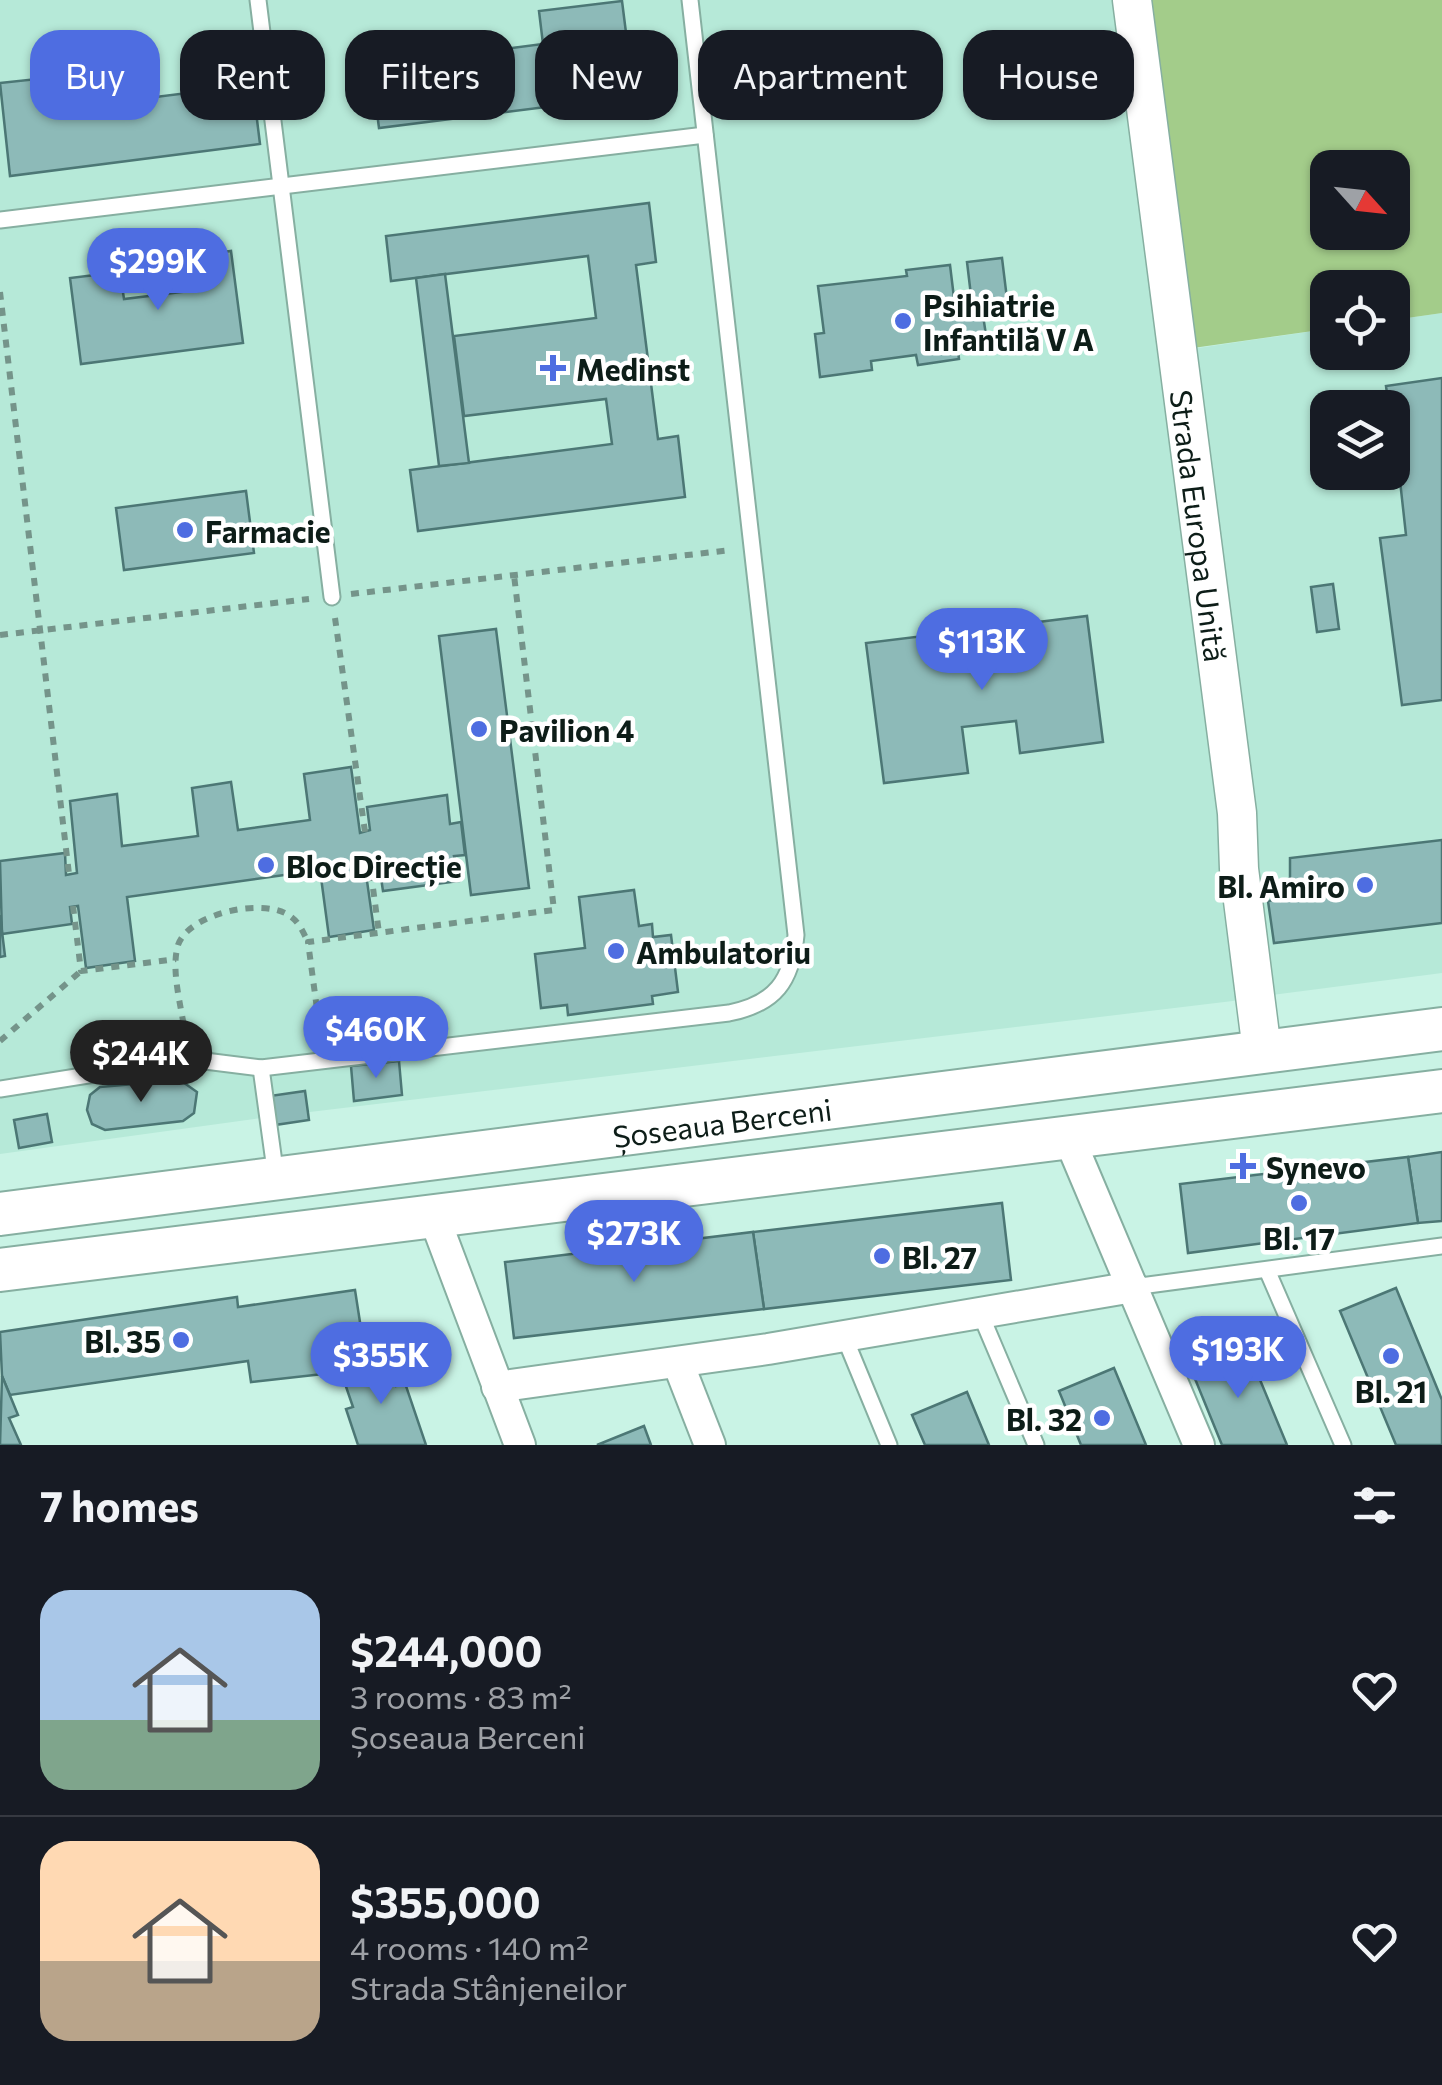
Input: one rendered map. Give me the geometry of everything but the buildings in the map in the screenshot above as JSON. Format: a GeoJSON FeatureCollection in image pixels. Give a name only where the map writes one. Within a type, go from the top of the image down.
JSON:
{"type":"FeatureCollection","features":[{"type":"Feature","properties":{"kind":"main road","name":"Șoseaua Berceni"},"geometry":{"type":"LineString","coordinates":[[0,1214],[1442,1028]]}},
{"type":"Feature","properties":{"kind":"main road","name":"Șoseaua Berceni"},"geometry":{"type":"LineString","coordinates":[[0,1270],[1442,1090]]}},
{"type":"Feature","properties":{"kind":"main road"},"geometry":{"type":"LineString","coordinates":[[276,1177],[283,1235]]}},
{"type":"Feature","properties":{"kind":"street","name":"Strada Europa Unită"},"geometry":{"type":"LineString","coordinates":[[1132,0],[1237,813],[1239,869],[1262,1051]]}},
{"type":"Feature","properties":{"kind":"street"},"geometry":{"type":"LineString","coordinates":[[1069,1138],[1199,1445]]}},
{"type":"Feature","properties":{"kind":"street"},"geometry":{"type":"LineString","coordinates":[[434,1216],[520,1445]]}},
{"type":"Feature","properties":{"kind":"street"},"geometry":{"type":"LineString","coordinates":[[497,1387],[678,1363],[1133,1287]]}},
{"type":"Feature","properties":{"kind":"street"},"geometry":{"type":"LineString","coordinates":[[678,1363],[710,1445]]}},
{"type":"Feature","properties":{"kind":"lane"},"geometry":{"type":"LineString","coordinates":[[258,0],[332,596]]}},
{"type":"Feature","properties":{"kind":"lane"},"geometry":{"type":"LineString","coordinates":[[0,1089],[189,1059],[261,1068],[730,1014],[752,1009],[776,993],[787,979],[796,935],[690,0]]}},
{"type":"Feature","properties":{"kind":"lane"},"geometry":{"type":"LineString","coordinates":[[0,220],[705,135]]}},
{"type":"Feature","properties":{"kind":"lane"},"geometry":{"type":"LineString","coordinates":[[261,1068],[276,1177]]}},
{"type":"Feature","properties":{"kind":"lane"},"geometry":{"type":"LineString","coordinates":[[1133,1287],[1442,1246]]}},
{"type":"Feature","properties":{"kind":"lane"},"geometry":{"type":"LineString","coordinates":[[1268,1270],[1343,1445]]}},
{"type":"Feature","properties":{"kind":"lane"},"geometry":{"type":"LineString","coordinates":[[980,1313],[1036,1445]]}},
{"type":"Feature","properties":{"kind":"lane"},"geometry":{"type":"LineString","coordinates":[[844,1336],[889,1445]]}},
{"type":"Feature","properties":{"kind":"path"},"geometry":{"type":"LineString","coordinates":[[0,292],[69,874]]}},
{"type":"Feature","properties":{"kind":"path"},"geometry":{"type":"LineString","coordinates":[[0,636],[752,548]]}},
{"type":"Feature","properties":{"kind":"path"},"geometry":{"type":"LineString","coordinates":[[308,942],[554,910],[514,575]]}},
{"type":"Feature","properties":{"kind":"path"},"geometry":{"type":"LineString","coordinates":[[332,596],[365,832]]}},
{"type":"Feature","properties":{"kind":"path"},"geometry":{"type":"LineString","coordinates":[[370,873],[378,933]]}},
{"type":"Feature","properties":{"kind":"path"},"geometry":{"type":"LineString","coordinates":[[73,906],[81,971]]}},
{"type":"Feature","properties":{"kind":"path"},"geometry":{"type":"LineString","coordinates":[[189,1059],[176,959],[184,934],[192,924],[225,913],[278,910],[290,916],[308,942],[324,1060]]}},
{"type":"Feature","properties":{"kind":"path"},"geometry":{"type":"LineString","coordinates":[[0,1041],[81,971],[176,959]]}},
{"type":"Feature","properties":{"kind":"shaded area"},"geometry":{"type":"Polygon","coordinates":[[[0,0],[1120,0],[1124,30],[963,30],[963,120],[1134,120],[1134,116],[1241,1000],[268,1117],[0,1154],[0,0]]]}},
{"type":"Feature","properties":{"kind":"shaded area"},"geometry":{"type":"Polygon","coordinates":[[[1442,313],[1442,973],[1256,997],[1178,351],[1310,332],[1310,370],[1410,370],[1410,318],[1442,313]]]}},
{"type":"Feature","properties":{"kind":"green space"},"geometry":{"type":"Polygon","coordinates":[[[1148,0],[1442,0],[1442,313],[1410,318],[1410,270],[1310,270],[1310,331],[1193,348],[1148,0]]]}},
{"type":"Feature","properties":{"kind":"place","name":"Psihiatrie Infantilă V A"},"geometry":{"type":"Point","coordinates":[903,321]}},
{"type":"Feature","properties":{"kind":"place","name":"Medinst"},"geometry":{"type":"Point","coordinates":[553,368]}},
{"type":"Feature","properties":{"kind":"place","name":"Farmacie"},"geometry":{"type":"Point","coordinates":[185,530]}},
{"type":"Feature","properties":{"kind":"place","name":"Pavilion 4"},"geometry":{"type":"Point","coordinates":[479,729]}},
{"type":"Feature","properties":{"kind":"place","name":"Bloc Direcție"},"geometry":{"type":"Point","coordinates":[266,865]}},
{"type":"Feature","properties":{"kind":"place","name":"Bl. Amiro"},"geometry":{"type":"Point","coordinates":[1365,885]}},
{"type":"Feature","properties":{"kind":"place","name":"Ambulatoriu"},"geometry":{"type":"Point","coordinates":[616,951]}},
{"type":"Feature","properties":{"kind":"place","name":"Synevo"},"geometry":{"type":"Point","coordinates":[1243,1166]}},
{"type":"Feature","properties":{"kind":"place","name":"Bl. 17"},"geometry":{"type":"Point","coordinates":[1299,1203]}},
{"type":"Feature","properties":{"kind":"place","name":"Bl. 27"},"geometry":{"type":"Point","coordinates":[882,1256]}},
{"type":"Feature","properties":{"kind":"place","name":"Bl. 35"},"geometry":{"type":"Point","coordinates":[181,1340]}},
{"type":"Feature","properties":{"kind":"place","name":"Bl. 21"},"geometry":{"type":"Point","coordinates":[1391,1356]}},
{"type":"Feature","properties":{"kind":"place","name":"Bl. 32"},"geometry":{"type":"Point","coordinates":[1102,1418]}}]}
